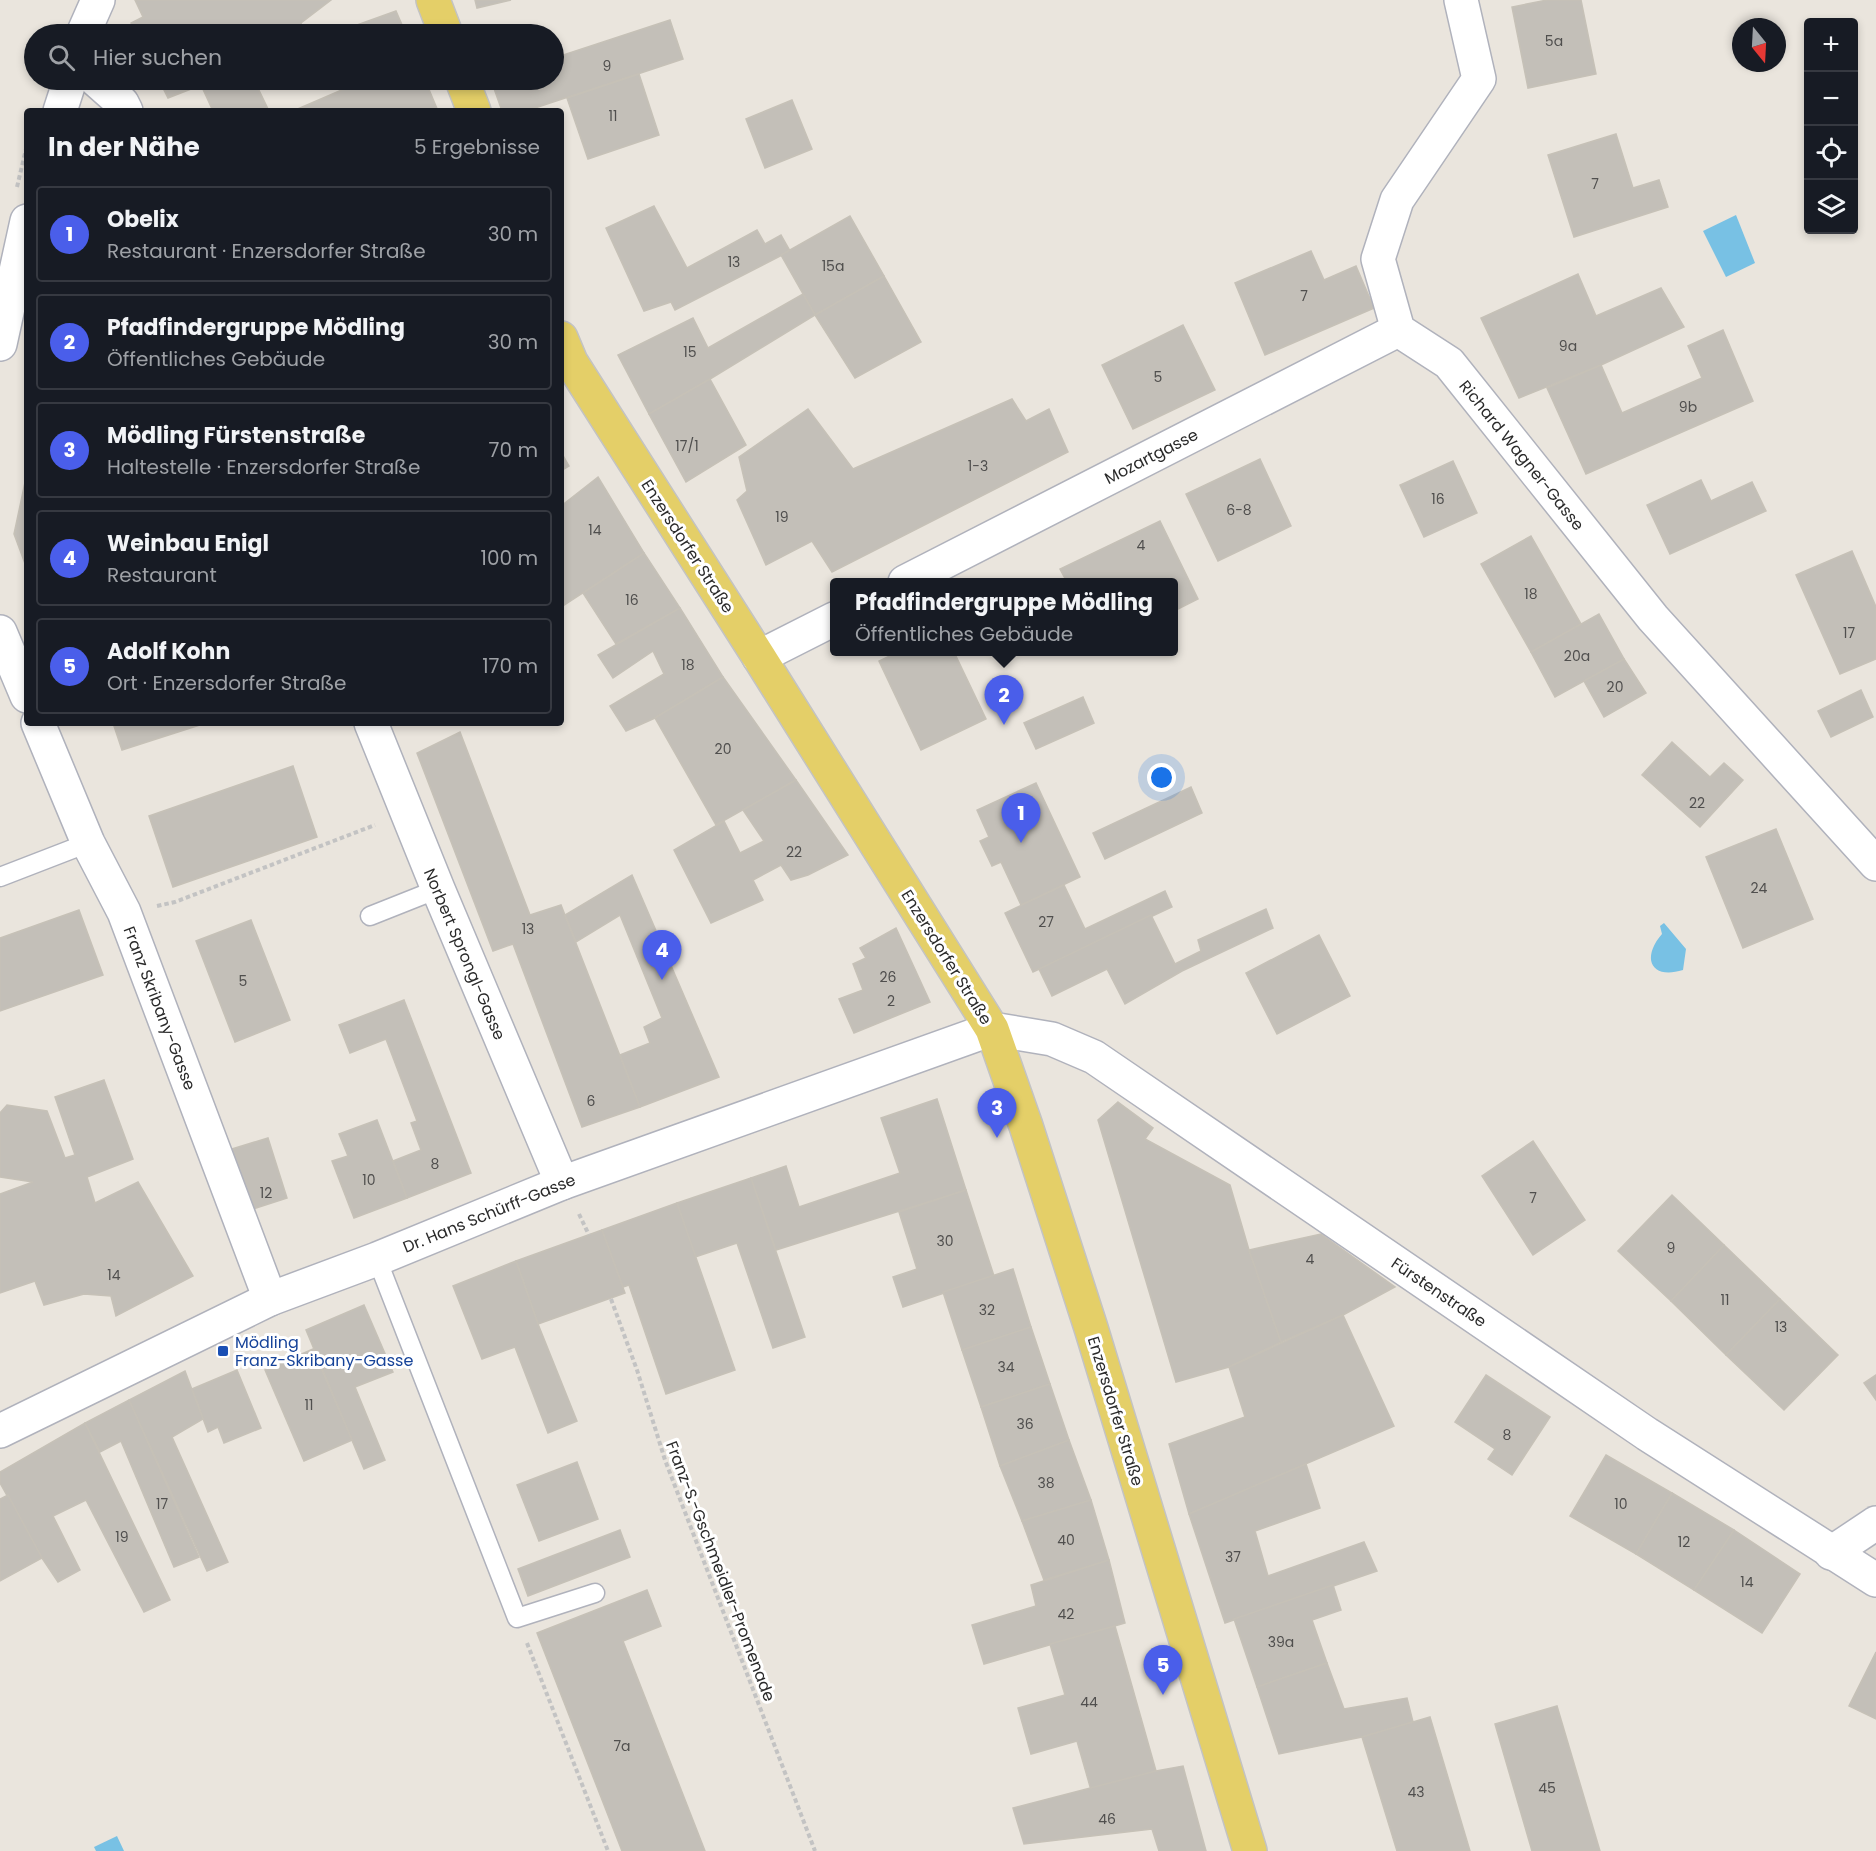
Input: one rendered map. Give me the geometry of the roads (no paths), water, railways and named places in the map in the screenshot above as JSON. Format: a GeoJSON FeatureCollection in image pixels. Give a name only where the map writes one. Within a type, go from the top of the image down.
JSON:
{"type":"FeatureCollection","features":[{"type":"Feature","properties":{"kind":"main road"},"geometry":{"type":"LineString","coordinates":[[433,0],[442,24]]}},
{"type":"Feature","properties":{"kind":"main road"},"geometry":{"type":"LineString","coordinates":[[466,90],[473,108]]}},
{"type":"Feature","properties":{"kind":"main road","name":"Enzersdorfer Straße"},"geometry":{"type":"LineString","coordinates":[[564,345],[571,362],[992,1029],[1091,1328],[1250,1851]]}},
{"type":"Feature","properties":{"kind":"street"},"geometry":{"type":"LineString","coordinates":[[87,24],[98,0]]}},
{"type":"Feature","properties":{"kind":"street"},"geometry":{"type":"LineString","coordinates":[[1398,330],[1378,259],[1397,200],[1479,79],[1461,0]]}},
{"type":"Feature","properties":{"kind":"street"},"geometry":{"type":"LineString","coordinates":[[61,108],[67,90]]}},
{"type":"Feature","properties":{"kind":"street"},"geometry":{"type":"LineString","coordinates":[[111,90],[124,108]]}},
{"type":"Feature","properties":{"kind":"street"},"geometry":{"type":"LineString","coordinates":[[0,344],[24,235]]}},
{"type":"Feature","properties":{"kind":"street","name":"Mozartgasse"},"geometry":{"type":"LineString","coordinates":[[913,578],[1398,330]]}},
{"type":"Feature","properties":{"kind":"street","name":"Richard Wagner-Gasse"},"geometry":{"type":"LineString","coordinates":[[1398,330],[1449,363],[1653,618],[1876,864]]}},
{"type":"Feature","properties":{"kind":"street"},"geometry":{"type":"LineString","coordinates":[[759,657],[830,621]]}},
{"type":"Feature","properties":{"kind":"street"},"geometry":{"type":"LineString","coordinates":[[0,632],[24,689]]}},
{"type":"Feature","properties":{"kind":"street","name":"Franz Skribany-Gasse"},"geometry":{"type":"LineString","coordinates":[[39,726],[88,843],[124,912],[270,1299]]}},
{"type":"Feature","properties":{"kind":"street","name":"Norbert Sprongl-Gasse"},"geometry":{"type":"LineString","coordinates":[[372,726],[406,813],[562,1183]]}},
{"type":"Feature","properties":{"kind":"street","name":"Dr. Hans Schürff-Gasse"},"geometry":{"type":"LineString","coordinates":[[0,1431],[270,1299],[377,1259],[562,1183],[992,1029]]}},
{"type":"Feature","properties":{"kind":"street","name":"Fürstenstraße"},"geometry":{"type":"LineString","coordinates":[[992,1029],[1052,1039],[1094,1057],[1647,1434],[1876,1580]]}},
{"type":"Feature","properties":{"kind":"street"},"geometry":{"type":"LineString","coordinates":[[1831,1553],[1876,1523]]}},
{"type":"Feature","properties":{"kind":"lane"},"geometry":{"type":"LineString","coordinates":[[0,877],[88,843]]}},
{"type":"Feature","properties":{"kind":"lane"},"geometry":{"type":"LineString","coordinates":[[370,916],[438,889]]}},
{"type":"Feature","properties":{"kind":"lane"},"geometry":{"type":"LineString","coordinates":[[377,1259],[517,1618],[595,1593]]}},
{"type":"Feature","properties":{"kind":"water"},"geometry":{"type":"Polygon","coordinates":[[[1736,215],[1755,263],[1726,277],[1703,231],[1736,215]]]}},
{"type":"Feature","properties":{"kind":"water"},"geometry":{"type":"Polygon","coordinates":[[[1664,923],[1686,949],[1683,970],[1663,972],[1653,965],[1652,951],[1662,934],[1660,926],[1664,923]]]}},
{"type":"Feature","properties":{"kind":"water"},"geometry":{"type":"Polygon","coordinates":[[[117,1836],[124,1851],[96,1851],[94,1847],[117,1836]]]}},
{"type":"Feature","properties":{"kind":"place","name":"Pfadfindergruppe Mödling"},"geometry":{"type":"Point","coordinates":[1004,725]}},
{"type":"Feature","properties":{"kind":"place","name":"Obelix"},"geometry":{"type":"Point","coordinates":[1021,843]}},
{"type":"Feature","properties":{"kind":"place","name":"Weinbau Enigl"},"geometry":{"type":"Point","coordinates":[662,980]}},
{"type":"Feature","properties":{"kind":"place","name":"Mödling Fürstenstraße"},"geometry":{"type":"Point","coordinates":[997,1138]}},
{"type":"Feature","properties":{"kind":"place","name":"Mödling Franz-Skribany-Gasse"},"geometry":{"type":"Point","coordinates":[223,1351]}},
{"type":"Feature","properties":{"kind":"place","name":"Adolf Kohn"},"geometry":{"type":"Point","coordinates":[1163,1695]}}]}
